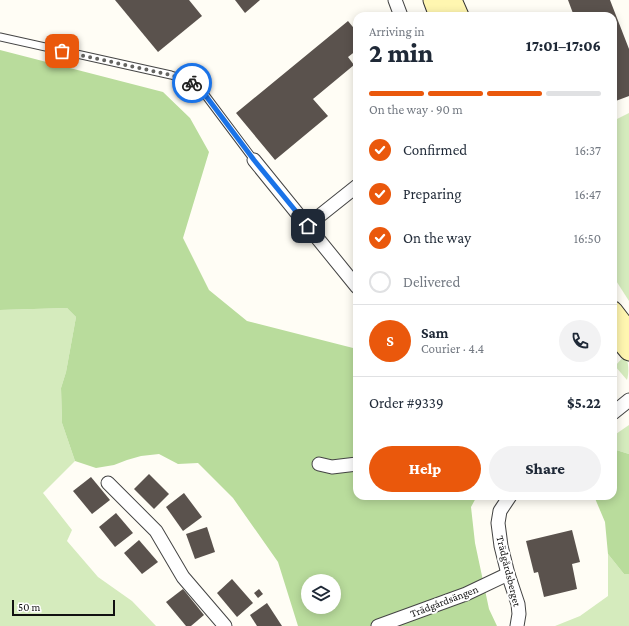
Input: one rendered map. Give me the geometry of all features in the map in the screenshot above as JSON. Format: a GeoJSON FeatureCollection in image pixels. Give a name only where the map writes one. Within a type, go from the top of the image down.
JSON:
{"type":"FeatureCollection","features":[{"type":"Feature","properties":{"kind":"street"},"geometry":{"type":"LineString","coordinates":[[395,0],[400,12]]}},
{"type":"Feature","properties":{"kind":"street"},"geometry":{"type":"LineString","coordinates":[[433,0],[438,12]]}},
{"type":"Feature","properties":{"kind":"street"},"geometry":{"type":"LineString","coordinates":[[452,0],[457,12]]}},
{"type":"Feature","properties":{"kind":"street"},"geometry":{"type":"LineString","coordinates":[[254,160],[353,282]]}},
{"type":"Feature","properties":{"kind":"street"},"geometry":{"type":"LineString","coordinates":[[308,226],[353,189]]}},
{"type":"Feature","properties":{"kind":"street"},"geometry":{"type":"LineString","coordinates":[[617,316],[629,332]]}},
{"type":"Feature","properties":{"kind":"street"},"geometry":{"type":"LineString","coordinates":[[617,336],[629,350]]}},
{"type":"Feature","properties":{"kind":"street"},"geometry":{"type":"LineString","coordinates":[[617,410],[629,400]]}},
{"type":"Feature","properties":{"kind":"street"},"geometry":{"type":"LineString","coordinates":[[319,464],[332,467],[353,464]]}},
{"type":"Feature","properties":{"kind":"street"},"geometry":{"type":"LineString","coordinates":[[108,482],[156,531],[183,578],[225,626]]}},
{"type":"Feature","properties":{"kind":"street","name":"Trädgårdsberget"},"geometry":{"type":"LineString","coordinates":[[504,500],[498,523],[501,546],[518,604],[519,614],[517,626]]}},
{"type":"Feature","properties":{"kind":"street","name":"Trädgårdsängen"},"geometry":{"type":"LineString","coordinates":[[378,626],[466,594],[508,574]]}},
{"type":"Feature","properties":{"kind":"lane"},"geometry":{"type":"LineString","coordinates":[[0,37],[171,75],[189,81],[203,92],[254,160]]}},
{"type":"Feature","properties":{"kind":"green space"},"geometry":{"type":"Polygon","coordinates":[[[0,50],[163,92],[190,118],[209,152],[183,238],[209,290],[247,321],[353,348],[353,500],[475,500],[471,507],[475,543],[489,609],[497,626],[298,626],[278,562],[233,498],[198,463],[178,464],[159,454],[141,456],[114,465],[96,468],[75,461],[62,423],[61,388],[66,372],[76,317],[67,308],[0,310],[0,50]]]}},
{"type":"Feature","properties":{"kind":"green space"},"geometry":{"type":"Polygon","coordinates":[[[629,113],[629,301],[617,282],[617,119],[629,113]]]}},
{"type":"Feature","properties":{"kind":"green space"},"geometry":{"type":"Polygon","coordinates":[[[67,308],[76,317],[66,372],[61,388],[62,423],[75,461],[43,493],[72,530],[67,541],[98,577],[132,601],[156,626],[0,626],[0,310],[67,308]]]}},
{"type":"Feature","properties":{"kind":"green space"},"geometry":{"type":"Polygon","coordinates":[[[625,355],[628,368],[627,380],[617,368],[617,364],[625,355]]]}},
{"type":"Feature","properties":{"kind":"green space"},"geometry":{"type":"Polygon","coordinates":[[[629,425],[629,454],[617,450],[617,433],[629,425]]]}},
{"type":"Feature","properties":{"kind":"green space"},"geometry":{"type":"Polygon","coordinates":[[[617,450],[629,454],[629,574],[624,574],[608,554],[605,522],[596,500],[617,500],[617,450]]]}},
{"type":"Feature","properties":{"kind":"green space"},"geometry":{"type":"Polygon","coordinates":[[[608,554],[624,574],[629,574],[629,626],[555,626],[580,616],[608,596],[608,554]]]}},
{"type":"Feature","properties":{"kind":"building"},"geometry":{"type":"Polygon","coordinates":[[[115,0],[189,0],[202,16],[158,52],[115,0]]]}},
{"type":"Feature","properties":{"kind":"building"},"geometry":{"type":"Polygon","coordinates":[[[235,0],[260,0],[245,13],[235,0]]]}},
{"type":"Feature","properties":{"kind":"building"},"geometry":{"type":"Polygon","coordinates":[[[568,0],[610,0],[615,12],[572,12],[568,0]]]}},
{"type":"Feature","properties":{"kind":"building"},"geometry":{"type":"Polygon","coordinates":[[[617,18],[629,49],[629,96],[617,100],[617,18]]]}},
{"type":"Feature","properties":{"kind":"building"},"geometry":{"type":"Polygon","coordinates":[[[348,21],[353,27],[353,53],[348,57],[353,66],[313,99],[328,116],[275,160],[236,113],[348,21]]]}},
{"type":"Feature","properties":{"kind":"building"},"geometry":{"type":"Polygon","coordinates":[[[149,474],[169,494],[154,509],[134,489],[149,474]]]}},
{"type":"Feature","properties":{"kind":"building"},"geometry":{"type":"Polygon","coordinates":[[[91,477],[110,500],[92,514],[73,491],[91,477]]]}},
{"type":"Feature","properties":{"kind":"building"},"geometry":{"type":"Polygon","coordinates":[[[184,493],[202,517],[183,531],[166,507],[184,493]]]}},
{"type":"Feature","properties":{"kind":"building"},"geometry":{"type":"Polygon","coordinates":[[[116,513],[133,533],[115,547],[99,527],[116,513]]]}},
{"type":"Feature","properties":{"kind":"building"},"geometry":{"type":"Polygon","coordinates":[[[207,527],[215,552],[195,559],[186,534],[207,527]]]}},
{"type":"Feature","properties":{"kind":"building"},"geometry":{"type":"Polygon","coordinates":[[[572,530],[580,562],[572,564],[577,589],[544,597],[538,572],[534,573],[526,541],[572,530]]]}},
{"type":"Feature","properties":{"kind":"building"},"geometry":{"type":"Polygon","coordinates":[[[139,540],[158,562],[142,574],[124,553],[139,540]]]}},
{"type":"Feature","properties":{"kind":"building"},"geometry":{"type":"Polygon","coordinates":[[[232,579],[253,603],[237,617],[217,593],[232,579]]]}},
{"type":"Feature","properties":{"kind":"building"},"geometry":{"type":"Polygon","coordinates":[[[183,589],[204,615],[191,626],[186,626],[166,602],[183,589]]]}},
{"type":"Feature","properties":{"kind":"building"},"geometry":{"type":"Polygon","coordinates":[[[259,589],[263,594],[258,598],[254,593],[259,589]]]}},
{"type":"Feature","properties":{"kind":"building"},"geometry":{"type":"Polygon","coordinates":[[[267,603],[282,626],[257,626],[250,615],[267,603]]]}},
{"type":"Feature","properties":{"kind":"way so far"},"geometry":{"type":"LineString","coordinates":[[62,51],[171,75],[192,83]]}},
{"type":"Feature","properties":{"kind":"route"},"geometry":{"type":"LineString","coordinates":[[192,83],[203,92],[254,160],[308,226]]}}]}
